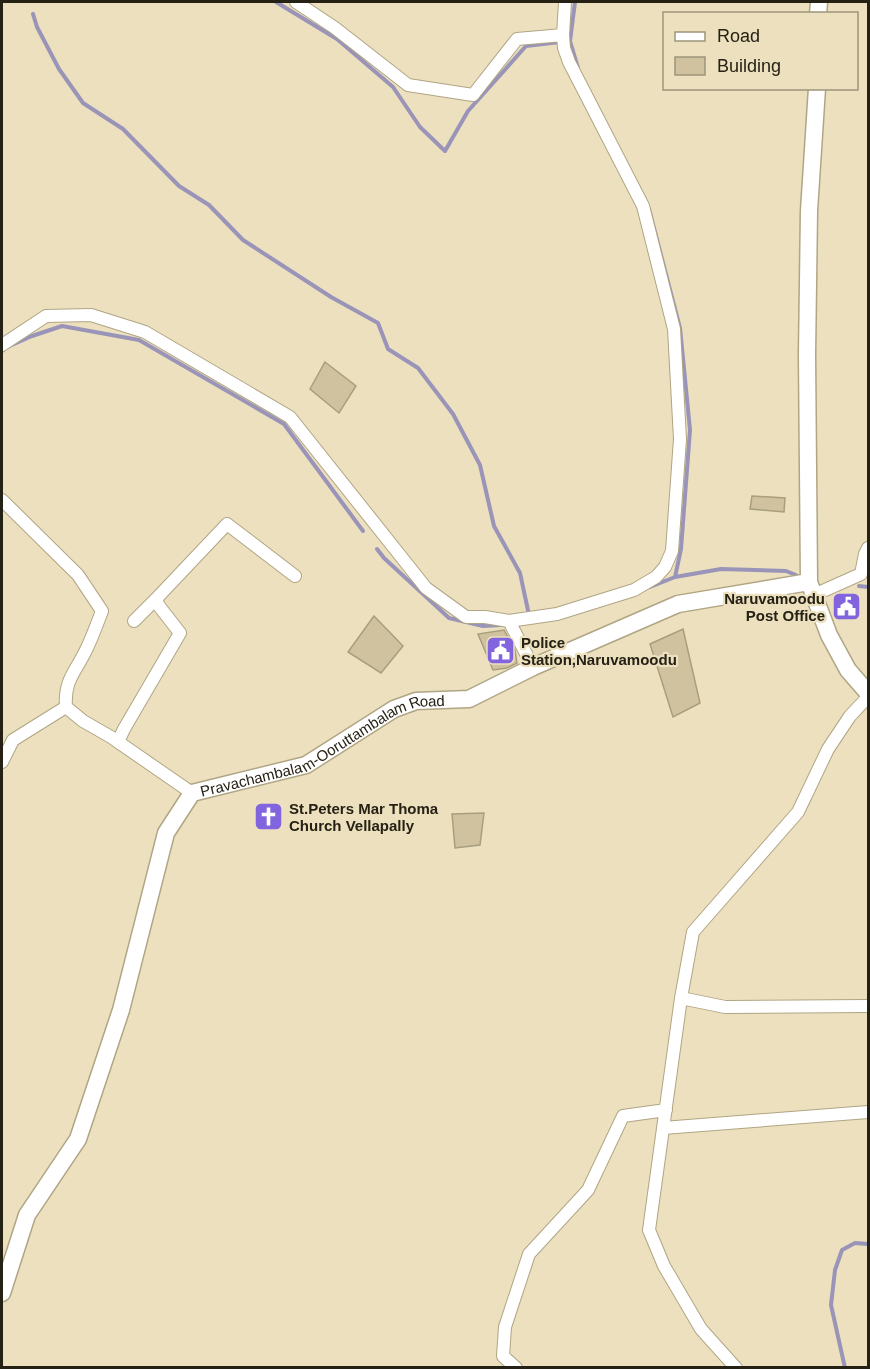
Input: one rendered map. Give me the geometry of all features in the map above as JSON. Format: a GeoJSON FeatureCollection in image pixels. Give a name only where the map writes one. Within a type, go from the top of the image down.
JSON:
{"type":"FeatureCollection","features":[{"type":"Feature","properties":{"kind":"street"},"geometry":{"type":"LineString","coordinates":[[296,2],[335,28],[408,85],[473,95],[517,39],[563,40]]}},
{"type":"Feature","properties":{"kind":"street"},"geometry":{"type":"LineString","coordinates":[[2,345],[46,316],[91,315],[145,332],[290,417],[426,588],[466,617],[515,620],[557,614],[634,590],[656,577],[665,567],[672,551],[680,439],[674,329],[643,206],[569,62],[563,40],[565,2]]}},
{"type":"Feature","properties":{"kind":"street"},"geometry":{"type":"LineString","coordinates":[[736,1368],[701,1329],[664,1266],[649,1230],[681,998],[693,932],[798,812],[828,749],[850,716],[868,695],[848,670],[838,652],[811,588],[807,344],[809,211],[817,90]]}},
{"type":"Feature","properties":{"kind":"street"},"geometry":{"type":"LineString","coordinates":[[2,500],[78,575],[102,611],[85,652],[69,678],[65,696],[66,707],[82,721],[118,742],[192,793]]}},
{"type":"Feature","properties":{"kind":"street"},"geometry":{"type":"LineString","coordinates":[[134,621],[228,524],[295,576]]}},
{"type":"Feature","properties":{"kind":"street"},"geometry":{"type":"LineString","coordinates":[[811,588],[861,574],[868,548]]}},
{"type":"Feature","properties":{"kind":"street","name":"Pravachambalam-Ooruttambalam Road"},"geometry":{"type":"LineString","coordinates":[[2,1293],[27,1215],[78,1139],[121,1010],[166,833],[192,793],[306,765],[394,709],[416,700],[469,699],[533,667],[678,604],[811,588]]}},
{"type":"Feature","properties":{"kind":"street"},"geometry":{"type":"LineString","coordinates":[[118,742],[180,633],[156,599]]}},
{"type":"Feature","properties":{"kind":"street"},"geometry":{"type":"LineString","coordinates":[[515,620],[533,667]]}},
{"type":"Feature","properties":{"kind":"street"},"geometry":{"type":"LineString","coordinates":[[2,762],[13,740],[66,707]]}},
{"type":"Feature","properties":{"kind":"street"},"geometry":{"type":"LineString","coordinates":[[681,998],[724,1006],[868,1006]]}},
{"type":"Feature","properties":{"kind":"street"},"geometry":{"type":"LineString","coordinates":[[516,1368],[503,1356],[505,1327],[529,1254],[588,1190],[623,1116],[666,1110]]}},
{"type":"Feature","properties":{"kind":"street"},"geometry":{"type":"LineString","coordinates":[[663,1128],[868,1112]]}},
{"type":"Feature","properties":{"kind":"building"},"geometry":{"type":"Polygon","coordinates":[[[325,362],[356,386],[339,413],[310,389],[325,362]]]}},
{"type":"Feature","properties":{"kind":"building"},"geometry":{"type":"Polygon","coordinates":[[[752,496],[785,498],[784,512],[750,509],[752,496]]]}},
{"type":"Feature","properties":{"kind":"building","name":"Naruvamoodu Post Office"},"geometry":{"type":"Polygon","coordinates":[[[852,595],[857,611],[840,620],[835,604],[852,595]]]}},
{"type":"Feature","properties":{"kind":"building"},"geometry":{"type":"Polygon","coordinates":[[[374,616],[403,646],[381,673],[348,652],[374,616]]]}},
{"type":"Feature","properties":{"kind":"building"},"geometry":{"type":"Polygon","coordinates":[[[683,629],[700,703],[673,717],[650,644],[683,629]]]}},
{"type":"Feature","properties":{"kind":"building","name":"Police Station,Naruvamoodu"},"geometry":{"type":"Polygon","coordinates":[[[504,630],[515,650],[517,663],[507,668],[493,670],[478,634],[504,630]]]}},
{"type":"Feature","properties":{"kind":"building"},"geometry":{"type":"Polygon","coordinates":[[[484,813],[480,845],[455,848],[452,814],[484,813]]]}},
{"type":"Feature","properties":{"kind":"waterway"},"geometry":{"type":"LineString","coordinates":[[276,2],[337,39],[393,87],[420,127],[445,151],[468,111],[526,46],[560,42]]}},
{"type":"Feature","properties":{"kind":"waterway"},"geometry":{"type":"LineString","coordinates":[[575,2],[570,41],[578,68]]}},
{"type":"Feature","properties":{"kind":"waterway"},"geometry":{"type":"LineString","coordinates":[[33,14],[37,27],[59,69],[83,103],[123,129],[179,186],[209,205],[243,240],[331,297],[378,323],[388,349],[418,368],[453,414],[480,465],[494,526],[520,573],[529,615]]}},
{"type":"Feature","properties":{"kind":"waterway"},"geometry":{"type":"LineString","coordinates":[[649,209],[680,328],[690,430],[681,549],[675,577],[650,587]]}},
{"type":"Feature","properties":{"kind":"waterway"},"geometry":{"type":"LineString","coordinates":[[2,351],[32,336],[62,326],[139,340],[284,424],[363,531]]}},
{"type":"Feature","properties":{"kind":"waterway"},"geometry":{"type":"LineString","coordinates":[[377,549],[449,618],[483,626],[501,625]]}},
{"type":"Feature","properties":{"kind":"waterway"},"geometry":{"type":"LineString","coordinates":[[675,577],[721,569],[786,571],[796,575]]}},
{"type":"Feature","properties":{"kind":"waterway"},"geometry":{"type":"LineString","coordinates":[[859,586],[868,587]]}},
{"type":"Feature","properties":{"kind":"waterway"},"geometry":{"type":"LineString","coordinates":[[845,1368],[831,1305],[835,1270],[842,1250],[855,1243],[868,1244]]}},
{"type":"Feature","properties":{"kind":"place","name":"Naruvamoodu Post Office"},"geometry":{"type":"Point","coordinates":[846,607]}},
{"type":"Feature","properties":{"kind":"place","name":"Police Station,Naruvamoodu"},"geometry":{"type":"Point","coordinates":[500,651]}},
{"type":"Feature","properties":{"kind":"place","name":"St.Peters Mar Thoma Church Vellapally"},"geometry":{"type":"Point","coordinates":[268,817]}}]}
